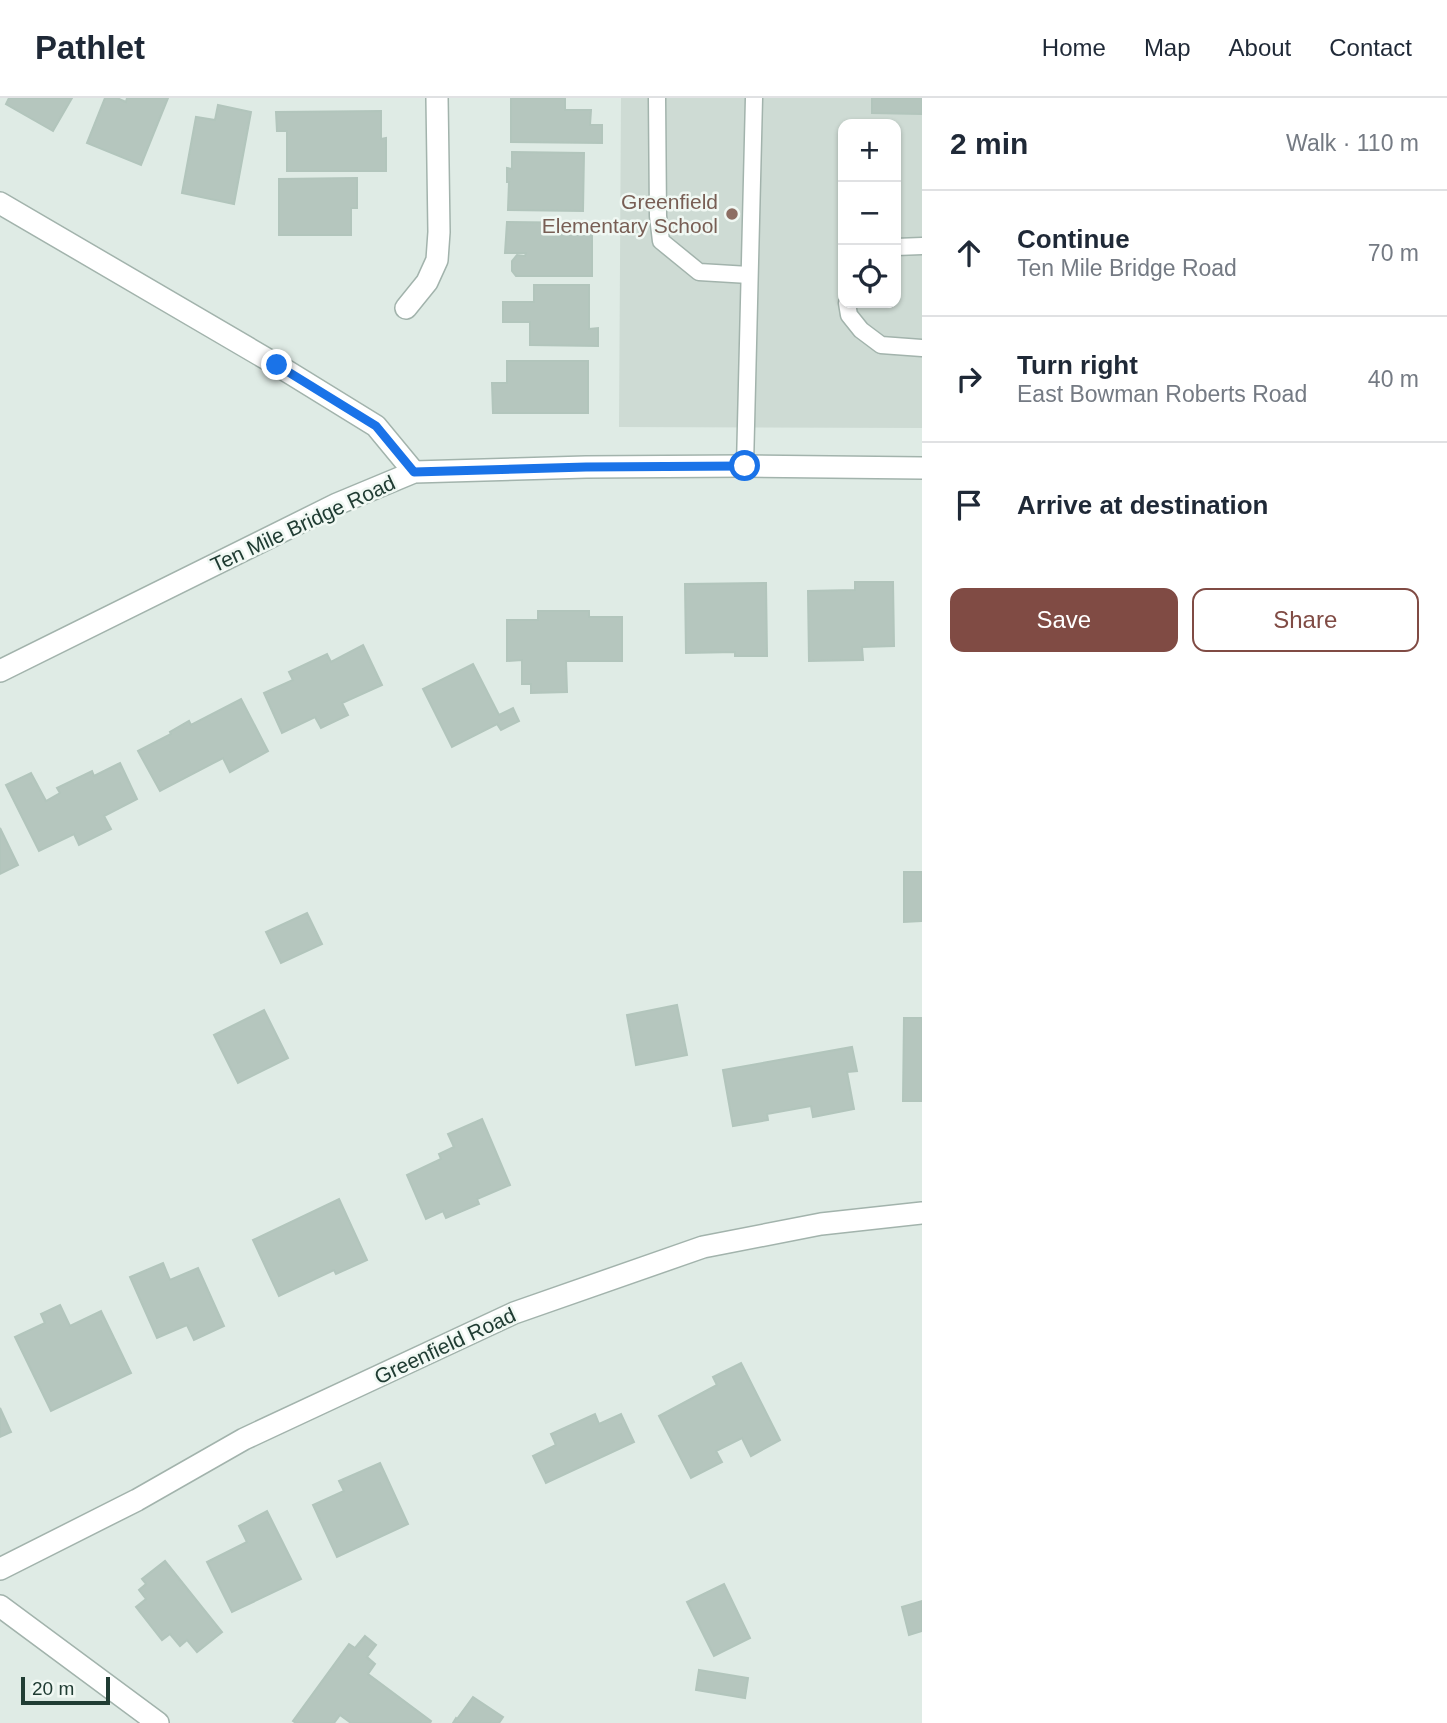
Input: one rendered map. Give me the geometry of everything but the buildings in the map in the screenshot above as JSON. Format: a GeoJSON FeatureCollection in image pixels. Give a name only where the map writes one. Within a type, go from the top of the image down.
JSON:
{"type":"FeatureCollection","features":[{"type":"Feature","properties":{"kind":"street"},"geometry":{"type":"LineString","coordinates":[[406,308],[426,282],[437,260],[437,98]]}},
{"type":"Feature","properties":{"kind":"street"},"geometry":{"type":"LineString","coordinates":[[0,203],[376,426],[414,472]]}},
{"type":"Feature","properties":{"kind":"street","name":"Ten Mile Bridge Road"},"geometry":{"type":"LineString","coordinates":[[0,671],[337,504],[414,472],[586,467],[922,468]]}},
{"type":"Feature","properties":{"kind":"street","name":"Greenfield Road"},"geometry":{"type":"LineString","coordinates":[[0,1569],[137,1500],[244,1439],[514,1313],[703,1247],[821,1224],[922,1213]]}},
{"type":"Feature","properties":{"kind":"street"},"geometry":{"type":"LineString","coordinates":[[0,1606],[158,1723]]}},
{"type":"Feature","properties":{"kind":"lane"},"geometry":{"type":"LineString","coordinates":[[657,98],[660,241],[699,272],[749,275]]}},
{"type":"Feature","properties":{"kind":"lane"},"geometry":{"type":"LineString","coordinates":[[745,466],[754,98]]}},
{"type":"Feature","properties":{"kind":"lane"},"geometry":{"type":"LineString","coordinates":[[901,247],[922,246]]}},
{"type":"Feature","properties":{"kind":"lane"},"geometry":{"type":"LineString","coordinates":[[848,308],[849,316],[861,330],[881,345],[914,348]]}},
{"type":"Feature","properties":{"kind":"shaded area","name":"Greenfield Elementary School"},"geometry":{"type":"Polygon","coordinates":[[[621,98],[922,98],[922,428],[619,427],[621,98]]]}},
{"type":"Feature","properties":{"kind":"place","name":"Greenfield Elementary School"},"geometry":{"type":"Point","coordinates":[732,214]}},
{"type":"Feature","properties":{"kind":"route"},"geometry":{"type":"LineString","coordinates":[[277,365],[376,426],[414,472],[745,466]]}}]}
